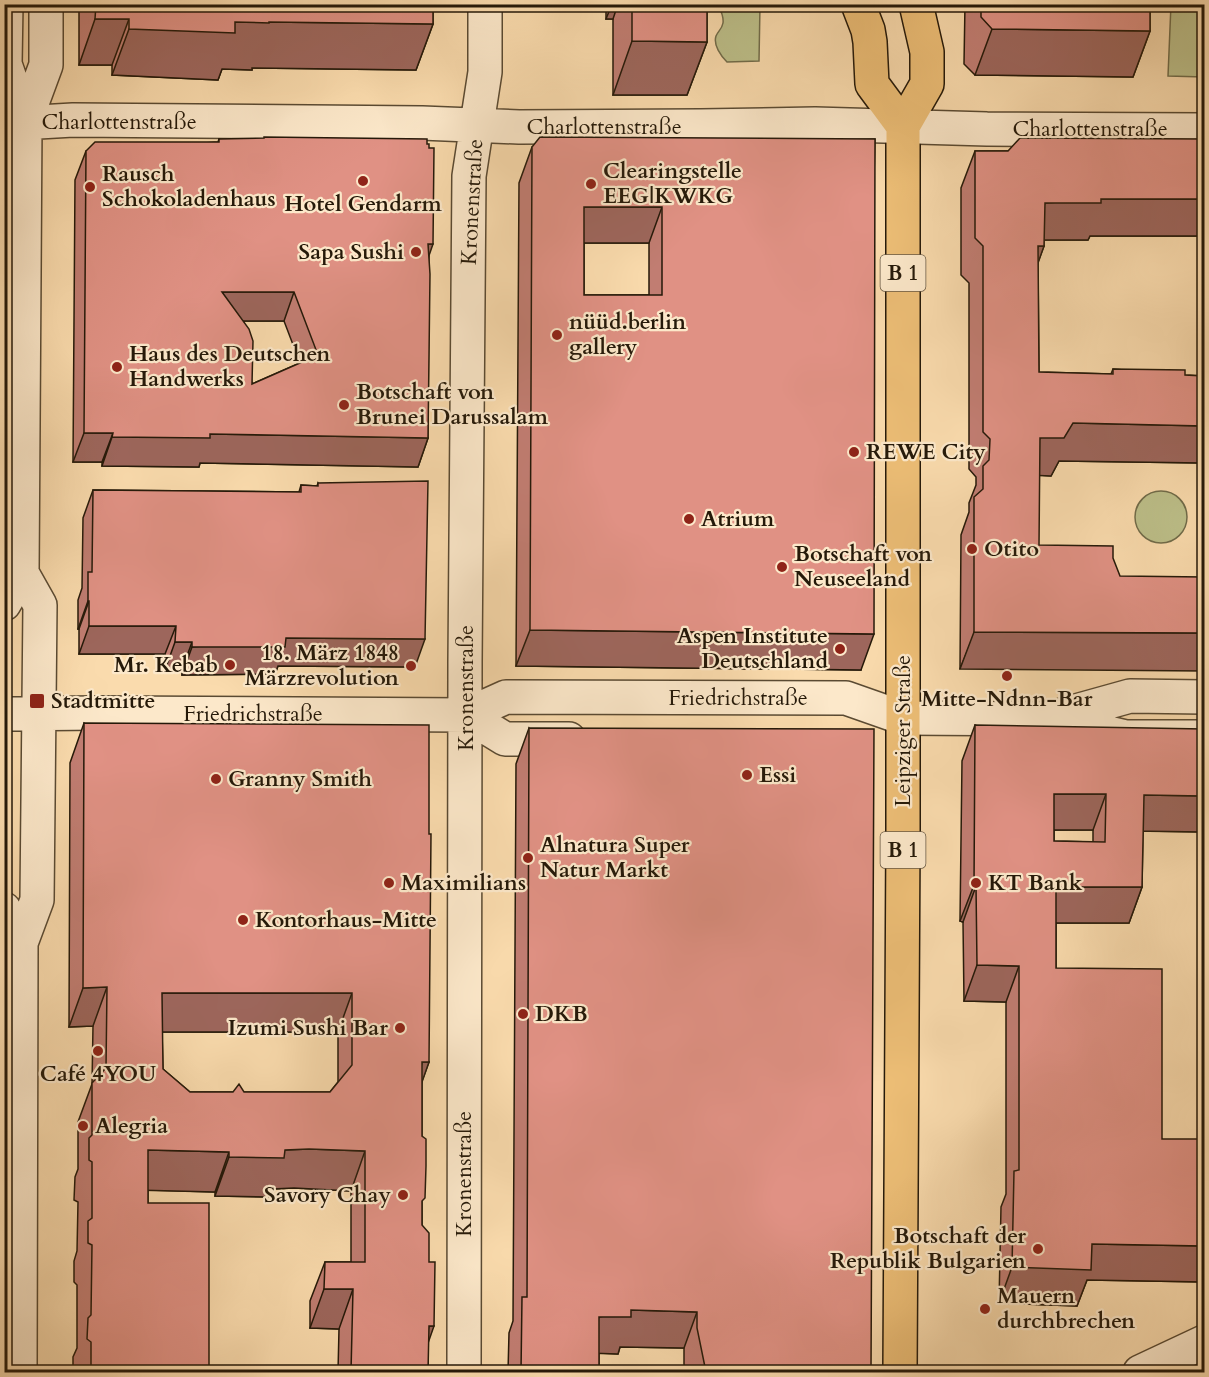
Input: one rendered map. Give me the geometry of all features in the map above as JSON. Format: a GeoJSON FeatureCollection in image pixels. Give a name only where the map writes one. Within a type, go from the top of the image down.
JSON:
{"type":"FeatureCollection","features":[{"type":"Feature","properties":{"kind":"main road"},"geometry":{"type":"LineString","coordinates":[[858,4],[868,30],[872,84],[903,126]]}},
{"type":"Feature","properties":{"kind":"main road","name":"Leipziger Straße"},"geometry":{"type":"LineString","coordinates":[[900,1372],[903,126],[927,84],[927,52],[916,4]]}},
{"type":"Feature","properties":{"kind":"street"},"geometry":{"type":"LineString","coordinates":[[6,4],[5,64],[15,123],[22,573],[40,606],[38,900],[21,943],[20,1372]]}},
{"type":"Feature","properties":{"kind":"street"},"geometry":{"type":"LineString","coordinates":[[15,123],[46,64],[46,4]]}},
{"type":"Feature","properties":{"kind":"street","name":"Kronenstraße"},"geometry":{"type":"LineString","coordinates":[[464,1372],[469,176],[485,72],[485,4]]}},
{"type":"Feature","properties":{"kind":"street","name":"Charlottenstraße"},"geometry":{"type":"LineString","coordinates":[[15,123],[73,120],[413,123],[519,127],[815,124],[987,129],[1204,130]]}},
{"type":"Feature","properties":{"kind":"street"},"geometry":{"type":"LineString","coordinates":[[4,604],[22,573]]}},
{"type":"Feature","properties":{"kind":"street","name":"Friedrichstraße"},"geometry":{"type":"LineString","coordinates":[[1049,718],[1130,696],[1204,697]]}},
{"type":"Feature","properties":{"kind":"street","name":"Friedrichstraße"},"geometry":{"type":"LineString","coordinates":[[4,714],[466,715],[506,697],[846,698],[903,718],[1049,718],[1126,737],[1204,737]]}},
{"type":"Feature","properties":{"kind":"street"},"geometry":{"type":"LineString","coordinates":[[466,715],[505,739],[593,739]]}},
{"type":"Feature","properties":{"kind":"street","name":"Friedrichstraße"},"geometry":{"type":"LineString","coordinates":[[858,735],[903,718]]}},
{"type":"Feature","properties":{"kind":"street"},"geometry":{"type":"LineString","coordinates":[[4,909],[21,943]]}},
{"type":"Feature","properties":{"kind":"street"},"geometry":{"type":"LineString","coordinates":[[1140,1372],[1204,1342]]}},
{"type":"Feature","properties":{"kind":"green space"},"geometry":{"type":"Polygon","coordinates":[[[1171,4],[1204,5],[1204,77],[1168,76],[1171,4]]]}},
{"type":"Feature","properties":{"kind":"green space"},"geometry":{"type":"Polygon","coordinates":[[[718,5],[760,5],[759,61],[727,62],[722,57],[716,43],[716,36],[722,27],[723,20],[718,5]]]}},
{"type":"Feature","properties":{"kind":"green space"},"geometry":{"type":"Polygon","coordinates":[[[1156,491],[1166,491],[1176,495],[1183,502],[1187,517],[1183,532],[1176,539],[1166,543],[1156,543],[1146,539],[1139,532],[1135,522],[1135,512],[1139,502],[1146,495],[1156,491]]]}},
{"type":"Feature","properties":{"kind":"building"},"geometry":{"type":"Polygon","coordinates":[[[96,4],[433,4],[433,24],[235,22],[235,33],[129,29],[129,19],[95,19],[96,4]]]}},
{"type":"Feature","properties":{"kind":"building"},"geometry":{"type":"Polygon","coordinates":[[[632,4],[707,4],[707,42],[632,41],[632,4]]]}},
{"type":"Feature","properties":{"kind":"building"},"geometry":{"type":"Polygon","coordinates":[[[981,4],[1150,4],[1150,31],[992,29],[981,17],[981,4]]]}},
{"type":"Feature","properties":{"kind":"building"},"geometry":{"type":"Polygon","coordinates":[[[540,137],[875,139],[874,634],[530,630],[532,147],[540,137]],[[584,207],[584,295],[662,295],[662,207],[584,207]]]}},
{"type":"Feature","properties":{"kind":"building"},"geometry":{"type":"Polygon","coordinates":[[[1020,138],[1204,139],[1204,199],[1101,199],[1101,203],[1045,203],[1044,246],[1038,246],[1039,372],[1113,374],[1113,369],[1185,370],[1185,375],[1204,376],[1204,426],[1073,423],[1064,438],[1040,438],[1039,545],[1113,546],[1113,558],[1120,576],[1204,577],[1204,633],[974,632],[974,497],[983,489],[983,466],[989,460],[990,439],[983,432],[983,246],[975,238],[975,151],[1008,151],[1020,138]]]}},
{"type":"Feature","properties":{"kind":"building"},"geometry":{"type":"Polygon","coordinates":[[[219,139],[427,139],[429,148],[434,148],[433,244],[428,244],[430,274],[428,438],[210,434],[210,438],[112,437],[113,433],[84,433],[86,151],[95,142],[219,142],[219,139]],[[222,292],[249,329],[253,341],[252,384],[318,355],[294,292],[222,292]]]}},
{"type":"Feature","properties":{"kind":"building"},"geometry":{"type":"Polygon","coordinates":[[[428,481],[425,639],[286,638],[285,647],[192,647],[192,642],[175,642],[176,626],[89,626],[88,572],[92,572],[93,490],[301,492],[301,485],[318,486],[318,483],[428,481]]]}},
{"type":"Feature","properties":{"kind":"building"},"geometry":{"type":"Polygon","coordinates":[[[84,723],[429,725],[429,834],[431,834],[429,1062],[422,1062],[422,1136],[426,1139],[426,1166],[422,1225],[429,1233],[429,1262],[435,1262],[434,1326],[429,1326],[428,1372],[351,1372],[353,1289],[324,1289],[325,1262],[365,1262],[365,1151],[309,1149],[285,1150],[284,1158],[229,1157],[229,1152],[148,1150],[148,1203],[209,1203],[209,1372],[91,1372],[91,1342],[87,1339],[88,1318],[91,1315],[92,1245],[88,1243],[88,1221],[92,1218],[92,1162],[89,1160],[89,1138],[92,1135],[92,1083],[106,1068],[107,987],[83,988],[84,723]],[[162,993],[163,1069],[190,1092],[233,1092],[239,1084],[244,1092],[330,1092],[352,1065],[352,993],[162,993]]]}},
{"type":"Feature","properties":{"kind":"building"},"geometry":{"type":"Polygon","coordinates":[[[975,725],[1204,729],[1204,796],[1144,795],[1142,887],[1056,887],[1056,968],[1162,969],[1162,1139],[1204,1139],[1204,1246],[1092,1244],[1091,1270],[1012,1267],[1014,1171],[1019,1170],[1019,966],[977,965],[976,886],[974,885],[975,725]],[[1054,794],[1054,841],[1105,842],[1106,794],[1054,794]]]}},
{"type":"Feature","properties":{"kind":"building"},"geometry":{"type":"Polygon","coordinates":[[[529,728],[874,729],[871,1372],[706,1372],[697,1328],[697,1312],[631,1310],[631,1317],[599,1317],[599,1372],[521,1372],[522,1297],[527,1297],[529,728]]]}},
{"type":"Feature","properties":{"kind":"building"},"geometry":{"type":"Polygon","coordinates":[[[1201,1367],[1204,1372],[1188,1372],[1201,1367]]]}},
{"type":"Feature","properties":{"kind":"place","name":"Hotel Gendarm"},"geometry":{"type":"Point","coordinates":[363,181]}},
{"type":"Feature","properties":{"kind":"place","name":"Clearingstelle EEG|KWKG"},"geometry":{"type":"Point","coordinates":[591,184]}},
{"type":"Feature","properties":{"kind":"place","name":"Rausch Schokoladenhaus"},"geometry":{"type":"Point","coordinates":[90,187]}},
{"type":"Feature","properties":{"kind":"place","name":"Sapa Sushi"},"geometry":{"type":"Point","coordinates":[416,252]}},
{"type":"Feature","properties":{"kind":"place","name":"nüüd.berlin gallery"},"geometry":{"type":"Point","coordinates":[557,335]}},
{"type":"Feature","properties":{"kind":"place","name":"Haus des Deutschen Handwerks"},"geometry":{"type":"Point","coordinates":[117,367]}},
{"type":"Feature","properties":{"kind":"place","name":"Botschaft von Brunei Darussalam"},"geometry":{"type":"Point","coordinates":[344,405]}},
{"type":"Feature","properties":{"kind":"place","name":"REWE City"},"geometry":{"type":"Point","coordinates":[854,452]}},
{"type":"Feature","properties":{"kind":"place","name":"Atrium"},"geometry":{"type":"Point","coordinates":[689,519]}},
{"type":"Feature","properties":{"kind":"place","name":"Otito"},"geometry":{"type":"Point","coordinates":[972,549]}},
{"type":"Feature","properties":{"kind":"place","name":"Botschaft von Neuseeland"},"geometry":{"type":"Point","coordinates":[782,567]}},
{"type":"Feature","properties":{"kind":"place","name":"Aspen Institute Deutschland"},"geometry":{"type":"Point","coordinates":[840,649]}},
{"type":"Feature","properties":{"kind":"place","name":"Mr. Kebab"},"geometry":{"type":"Point","coordinates":[230,665]}},
{"type":"Feature","properties":{"kind":"place","name":"18. März 1848 Märzrevolution"},"geometry":{"type":"Point","coordinates":[411,666]}},
{"type":"Feature","properties":{"kind":"place","name":"Mitte-Ndnn-Bar"},"geometry":{"type":"Point","coordinates":[1007,676]}},
{"type":"Feature","properties":{"kind":"place","name":"Stadtmitte"},"geometry":{"type":"Point","coordinates":[37,701]}},
{"type":"Feature","properties":{"kind":"place","name":"Essi"},"geometry":{"type":"Point","coordinates":[747,775]}},
{"type":"Feature","properties":{"kind":"place","name":"Granny Smith"},"geometry":{"type":"Point","coordinates":[216,779]}},
{"type":"Feature","properties":{"kind":"place","name":"Alnatura Super Natur Markt"},"geometry":{"type":"Point","coordinates":[528,858]}},
{"type":"Feature","properties":{"kind":"place","name":"Maximilians"},"geometry":{"type":"Point","coordinates":[389,883]}},
{"type":"Feature","properties":{"kind":"place","name":"KT Bank"},"geometry":{"type":"Point","coordinates":[976,883]}},
{"type":"Feature","properties":{"kind":"place","name":"Kontorhaus-Mitte"},"geometry":{"type":"Point","coordinates":[243,920]}},
{"type":"Feature","properties":{"kind":"place","name":"DKB"},"geometry":{"type":"Point","coordinates":[523,1014]}},
{"type":"Feature","properties":{"kind":"place","name":"Izumi Sushi Bar"},"geometry":{"type":"Point","coordinates":[400,1028]}},
{"type":"Feature","properties":{"kind":"place","name":"Café 4YOU"},"geometry":{"type":"Point","coordinates":[98,1051]}},
{"type":"Feature","properties":{"kind":"place","name":"Alegria"},"geometry":{"type":"Point","coordinates":[83,1126]}},
{"type":"Feature","properties":{"kind":"place","name":"Savory Chay"},"geometry":{"type":"Point","coordinates":[403,1195]}},
{"type":"Feature","properties":{"kind":"place","name":"Botschaft der Republik Bulgarien"},"geometry":{"type":"Point","coordinates":[1038,1249]}},
{"type":"Feature","properties":{"kind":"place","name":"Mauern durchbrechen"},"geometry":{"type":"Point","coordinates":[985,1309]}}]}
